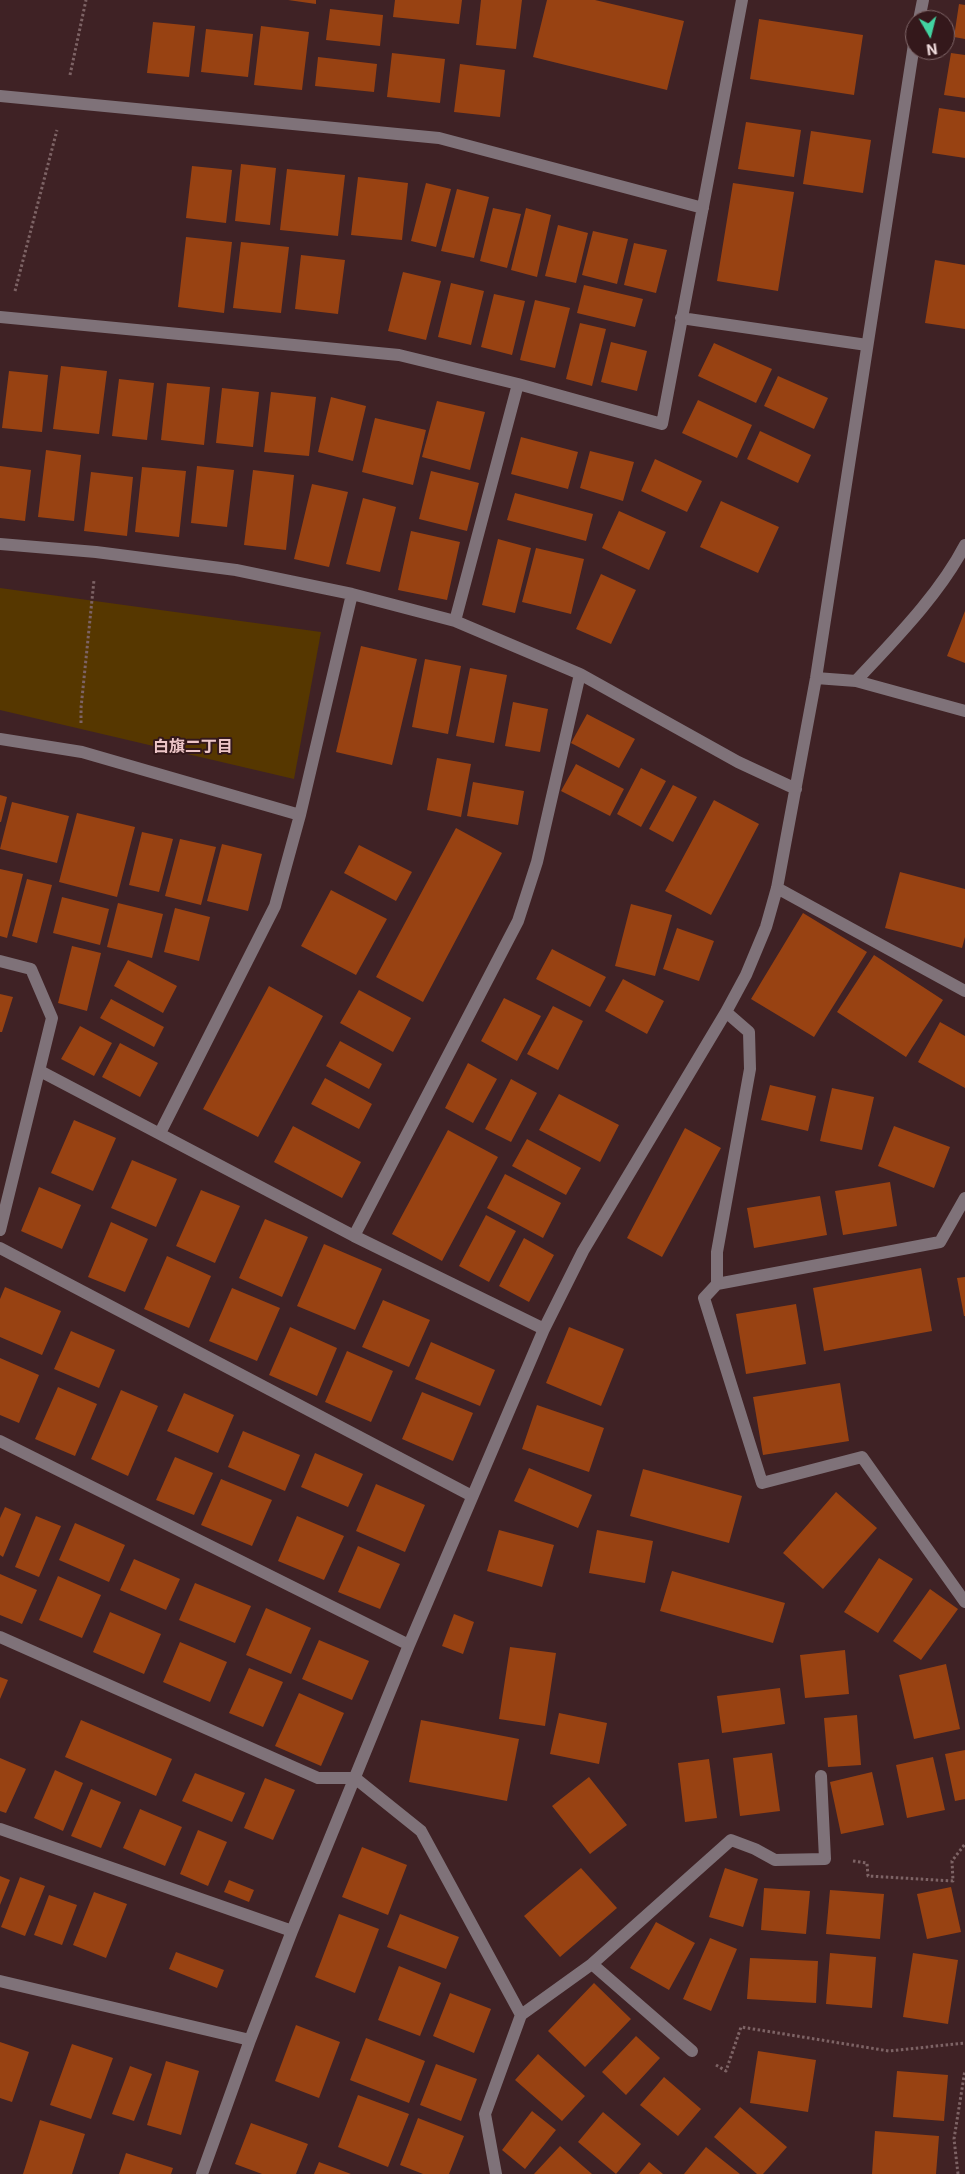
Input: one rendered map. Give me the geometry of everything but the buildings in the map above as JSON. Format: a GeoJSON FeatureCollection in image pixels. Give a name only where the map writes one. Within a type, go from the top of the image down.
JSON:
{"type":"FeatureCollection","features":[{"type":"Feature","properties":{"kind":"street"},"geometry":{"type":"LineString","coordinates":[[4,317],[399,355],[518,384],[662,424],[742,0]]}},
{"type":"Feature","properties":{"kind":"street"},"geometry":{"type":"LineString","coordinates":[[202,2174],[250,2040],[292,1932],[409,1645],[544,1329],[582,1251],[726,1012],[746,975],[766,927],[778,888],[816,678],[912,60]]}},
{"type":"Feature","properties":{"kind":"street"},"geometry":{"type":"LineString","coordinates":[[0,96],[439,138],[703,208]]}},
{"type":"Feature","properties":{"kind":"street"},"geometry":{"type":"LineString","coordinates":[[681,318],[867,345]]}},
{"type":"Feature","properties":{"kind":"street"},"geometry":{"type":"LineString","coordinates":[[455,620],[518,384]]}},
{"type":"Feature","properties":{"kind":"street"},"geometry":{"type":"LineString","coordinates":[[0,544],[96,552],[236,570],[352,594],[455,620],[580,674],[738,762],[796,789]]}},
{"type":"Feature","properties":{"kind":"street"},"geometry":{"type":"LineString","coordinates":[[856,682],[935,591],[957,561],[965,545]]}},
{"type":"Feature","properties":{"kind":"street"},"geometry":{"type":"LineString","coordinates":[[160,1133],[275,906],[300,815],[352,594]]}},
{"type":"Feature","properties":{"kind":"street"},"geometry":{"type":"LineString","coordinates":[[354,1236],[518,921],[537,862],[580,674]]}},
{"type":"Feature","properties":{"kind":"street"},"geometry":{"type":"LineString","coordinates":[[816,678],[856,682],[965,711]]}},
{"type":"Feature","properties":{"kind":"street"},"geometry":{"type":"LineString","coordinates":[[0,739],[82,752],[300,815]]}},
{"type":"Feature","properties":{"kind":"street"},"geometry":{"type":"LineString","coordinates":[[778,888],[965,991]]}},
{"type":"Feature","properties":{"kind":"street"},"geometry":{"type":"LineString","coordinates":[[0,961],[31,969],[52,1018],[0,1230]]}},
{"type":"Feature","properties":{"kind":"street"},"geometry":{"type":"LineString","coordinates":[[717,1284],[717,1252],[750,1069],[749,1032],[726,1012]]}},
{"type":"Feature","properties":{"kind":"street"},"geometry":{"type":"LineString","coordinates":[[40,1071],[354,1236],[544,1329]]}},
{"type":"Feature","properties":{"kind":"street"},"geometry":{"type":"LineString","coordinates":[[965,1198],[940,1242],[717,1284],[704,1298],[762,1483],[862,1457],[965,1602]]}},
{"type":"Feature","properties":{"kind":"street"},"geometry":{"type":"LineString","coordinates":[[0,1248],[472,1496]]}},
{"type":"Feature","properties":{"kind":"street"},"geometry":{"type":"LineString","coordinates":[[0,1441],[409,1645]]}},
{"type":"Feature","properties":{"kind":"street"},"geometry":{"type":"LineString","coordinates":[[0,1637],[318,1778],[355,1778],[421,1831],[520,2015]]}},
{"type":"Feature","properties":{"kind":"street"},"geometry":{"type":"LineString","coordinates":[[496,2174],[485,2114],[520,2015],[592,1964],[731,1840],[755,1849],[775,1860],[825,1859],[821,1776]]}},
{"type":"Feature","properties":{"kind":"street"},"geometry":{"type":"LineString","coordinates":[[0,1829],[292,1932]]}},
{"type":"Feature","properties":{"kind":"street"},"geometry":{"type":"LineString","coordinates":[[592,1964],[692,2051]]}},
{"type":"Feature","properties":{"kind":"street"},"geometry":{"type":"LineString","coordinates":[[0,1981],[250,2040]]}},
{"type":"Feature","properties":{"kind":"path"},"geometry":{"type":"LineString","coordinates":[[4,317],[64,102],[86,0]]}},
{"type":"Feature","properties":{"kind":"path"},"geometry":{"type":"LineString","coordinates":[[82,752],[81,708],[96,552]]}},
{"type":"Feature","properties":{"kind":"path"},"geometry":{"type":"LineString","coordinates":[[825,1859],[868,1863],[868,1876],[953,1881],[952,1861],[965,1844]]}},
{"type":"Feature","properties":{"kind":"path"},"geometry":{"type":"LineString","coordinates":[[692,2051],[726,2071],[741,2027],[889,2051],[965,2043]]}},
{"type":"Feature","properties":{"kind":"path"},"geometry":{"type":"LineString","coordinates":[[958,2174],[954,2139],[965,2070]]}},
{"type":"Feature","properties":{"kind":"shaded area"},"geometry":{"type":"Polygon","coordinates":[[[0,588],[321,632],[294,779],[0,710],[0,588]]]}},
{"type":"Feature","properties":{"kind":"district","name":"白旗二丁目"},"geometry":{"type":"Point","coordinates":[193,747]}}]}
